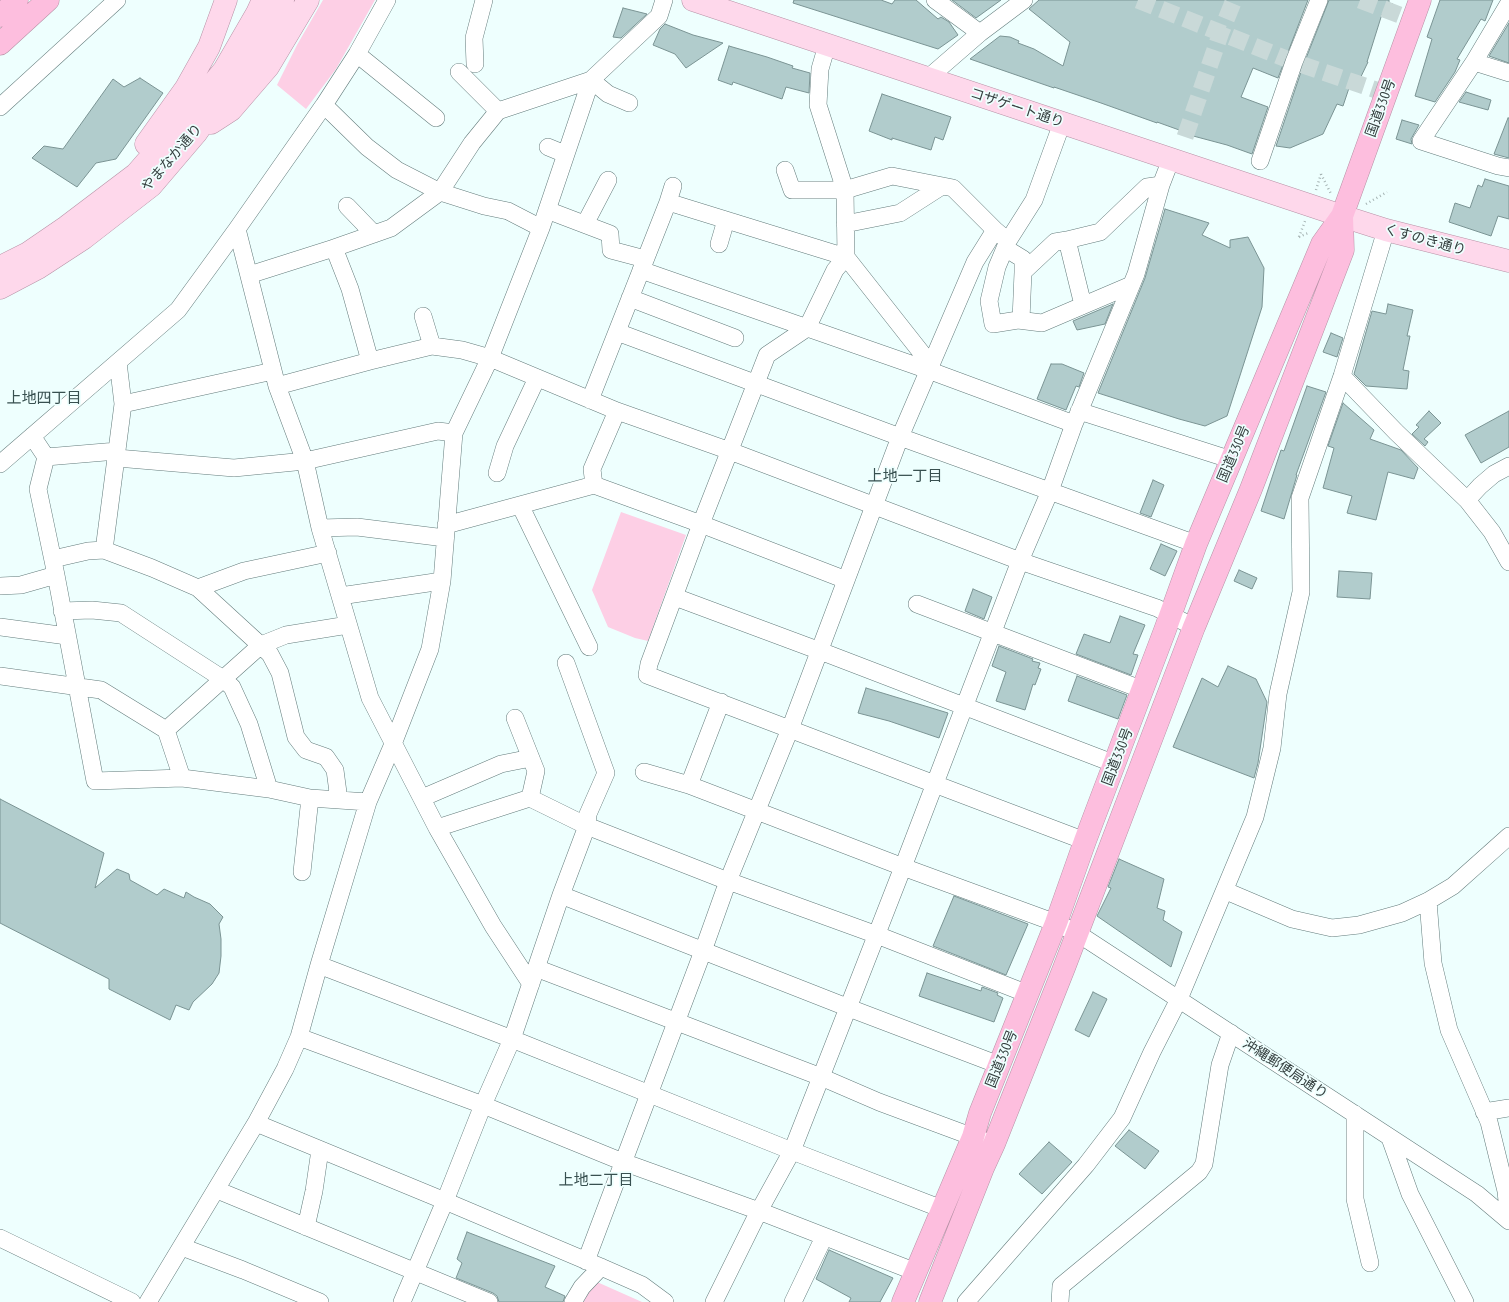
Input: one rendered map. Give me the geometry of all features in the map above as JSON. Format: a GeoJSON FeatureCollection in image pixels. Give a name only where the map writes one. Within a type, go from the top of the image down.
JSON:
{"type":"FeatureCollection","features":[{"type":"Feature","properties":{"kind":"highway"},"geometry":{"type":"LineString","coordinates":[[0,16],[16,0]]}},
{"type":"Feature","properties":{"kind":"highway"},"geometry":{"type":"LineString","coordinates":[[0,44],[48,0]]}},
{"type":"Feature","properties":{"kind":"highway","name":"国道330号"},"geometry":{"type":"LineString","coordinates":[[903,1302],[973,1137],[980,1113],[1056,923],[1085,841],[1143,690],[1196,544],[1322,244],[1342,216],[1420,0]]}},
{"type":"Feature","properties":{"kind":"highway","name":"国道330号"},"geometry":{"type":"LineString","coordinates":[[930,1302],[1091,900],[1194,626],[1251,488],[1343,250],[1342,216]]}},
{"type":"Feature","properties":{"kind":"main road"},"geometry":{"type":"LineString","coordinates":[[66,227],[141,152],[182,94],[209,47],[226,0]]}},
{"type":"Feature","properties":{"kind":"main road","name":"やまなか通り"},"geometry":{"type":"LineString","coordinates":[[0,267],[28,253],[66,227],[136,174],[169,137],[224,70],[263,0]]}},
{"type":"Feature","properties":{"kind":"main road","name":"やまなか通り"},"geometry":{"type":"LineString","coordinates":[[0,288],[38,268],[84,238],[151,186],[197,132],[237,75],[284,0]]}},
{"type":"Feature","properties":{"kind":"main road"},"geometry":{"type":"LineString","coordinates":[[197,132],[231,110],[268,67],[308,0]]}},
{"type":"Feature","properties":{"kind":"main road","name":"コザゲート通り"},"geometry":{"type":"LineString","coordinates":[[693,0],[733,7],[828,45],[927,79],[1342,216]]}},
{"type":"Feature","properties":{"kind":"main road","name":"くすのき通り"},"geometry":{"type":"LineString","coordinates":[[1342,216],[1386,230],[1509,261]]}},
{"type":"Feature","properties":{"kind":"street"},"geometry":{"type":"LineString","coordinates":[[0,107],[116,0]]}},
{"type":"Feature","properties":{"kind":"street"},"geometry":{"type":"LineString","coordinates":[[0,464],[178,310],[324,105],[358,54],[387,0]]}},
{"type":"Feature","properties":{"kind":"street"},"geometry":{"type":"LineString","coordinates":[[474,64],[474,38],[484,0]]}},
{"type":"Feature","properties":{"kind":"street"},"geometry":{"type":"LineString","coordinates":[[249,275],[391,228],[440,192],[472,143],[498,111],[591,80],[659,16],[664,0]]}},
{"type":"Feature","properties":{"kind":"street"},"geometry":{"type":"LineString","coordinates":[[934,0],[980,33]]}},
{"type":"Feature","properties":{"kind":"street"},"geometry":{"type":"LineString","coordinates":[[927,79],[980,33],[1024,0]]}},
{"type":"Feature","properties":{"kind":"street"},"geometry":{"type":"LineString","coordinates":[[1260,161],[1294,62],[1319,0]]}},
{"type":"Feature","properties":{"kind":"street"},"geometry":{"type":"LineString","coordinates":[[1509,3],[1474,62],[1421,141],[1498,166],[1509,168]]}},
{"type":"Feature","properties":{"kind":"street"},"geometry":{"type":"LineString","coordinates":[[828,45],[820,69],[818,105],[845,190],[846,257],[835,270],[807,328],[766,356],[701,524],[649,664],[647,675],[936,783],[1085,841]]}},
{"type":"Feature","properties":{"kind":"street"},"geometry":{"type":"LineString","coordinates":[[358,54],[436,118]]}},
{"type":"Feature","properties":{"kind":"street"},"geometry":{"type":"LineString","coordinates":[[1474,62],[1509,73]]}},
{"type":"Feature","properties":{"kind":"street"},"geometry":{"type":"LineString","coordinates":[[459,72],[498,111]]}},
{"type":"Feature","properties":{"kind":"street"},"geometry":{"type":"LineString","coordinates":[[591,80],[608,94],[628,103]]}},
{"type":"Feature","properties":{"kind":"street"},"geometry":{"type":"LineString","coordinates":[[148,1302],[217,1190],[256,1123],[285,1069],[299,1037],[368,802],[393,744],[430,649],[442,581],[454,433],[490,358],[541,228],[591,80]]}},
{"type":"Feature","properties":{"kind":"street"},"geometry":{"type":"LineString","coordinates":[[324,105],[367,147],[397,170],[440,192],[484,206],[508,211],[541,228]]}},
{"type":"Feature","properties":{"kind":"street"},"geometry":{"type":"LineString","coordinates":[[1062,123],[1034,200],[1006,245],[997,267],[989,302],[994,324],[1021,320],[1042,322],[1131,285]]}},
{"type":"Feature","properties":{"kind":"street"},"geometry":{"type":"LineString","coordinates":[[548,147],[566,154]]}},
{"type":"Feature","properties":{"kind":"street"},"geometry":{"type":"LineString","coordinates":[[714,1302],[759,1211],[792,1151],[904,867],[1020,561],[1050,491],[1076,418],[1136,274],[1161,185],[1171,160]]}},
{"type":"Feature","properties":{"kind":"street"},"geometry":{"type":"LineString","coordinates":[[785,170],[792,190],[845,190],[892,176],[953,188],[995,230],[1006,245],[1023,258],[1021,320]]}},
{"type":"Feature","properties":{"kind":"street"},"geometry":{"type":"LineString","coordinates":[[597,224],[608,180]]}},
{"type":"Feature","properties":{"kind":"street"},"geometry":{"type":"LineString","coordinates":[[1022,272],[1055,242],[1100,232],[1147,187],[1161,185]]}},
{"type":"Feature","properties":{"kind":"street"},"geometry":{"type":"LineString","coordinates":[[845,224],[900,214],[942,186]]}},
{"type":"Feature","properties":{"kind":"street"},"geometry":{"type":"LineString","coordinates":[[590,400],[671,194],[726,220],[846,257],[924,356],[928,370]]}},
{"type":"Feature","properties":{"kind":"street"},"geometry":{"type":"LineString","coordinates":[[347,206],[374,234]]}},
{"type":"Feature","properties":{"kind":"street"},"geometry":{"type":"LineString","coordinates":[[547,210],[597,224],[610,234],[611,250],[807,328],[928,370],[1076,418],[1232,460]]}},
{"type":"Feature","properties":{"kind":"street"},"geometry":{"type":"LineString","coordinates":[[719,244],[726,220]]}},
{"type":"Feature","properties":{"kind":"street"},"geometry":{"type":"LineString","coordinates":[[237,229],[275,379],[305,461],[320,528],[370,698],[438,828],[493,926],[531,984]]}},
{"type":"Feature","properties":{"kind":"street"},"geometry":{"type":"LineString","coordinates":[[573,1302],[593,1264],[624,1162],[704,951],[728,881],[790,729],[900,437],[975,262],[995,230]]}},
{"type":"Feature","properties":{"kind":"street"},"geometry":{"type":"LineString","coordinates":[[966,1302],[1086,1165],[1122,1118],[1152,1052],[1179,1000],[1226,890],[1255,817],[1272,748],[1278,694],[1301,592],[1300,498],[1342,376],[1386,230]]}},
{"type":"Feature","properties":{"kind":"street"},"geometry":{"type":"LineString","coordinates":[[1067,240],[1083,305]]}},
{"type":"Feature","properties":{"kind":"street"},"geometry":{"type":"LineString","coordinates":[[334,248],[350,288],[370,361]]}},
{"type":"Feature","properties":{"kind":"street"},"geometry":{"type":"LineString","coordinates":[[630,298],[735,338]]}},
{"type":"Feature","properties":{"kind":"street"},"geometry":{"type":"LineString","coordinates":[[423,316],[432,346]]}},
{"type":"Feature","properties":{"kind":"street"},"geometry":{"type":"LineString","coordinates":[[617,332],[900,437],[1196,544]]}},
{"type":"Feature","properties":{"kind":"street"},"geometry":{"type":"LineString","coordinates":[[123,404],[275,379],[370,361],[432,346],[462,350],[490,358],[617,411],[730,451],[874,507],[1020,561],[1157,608],[1194,626]]}},
{"type":"Feature","properties":{"kind":"street"},"geometry":{"type":"LineString","coordinates":[[104,550],[123,404],[118,362]]}},
{"type":"Feature","properties":{"kind":"street"},"geometry":{"type":"LineString","coordinates":[[1342,376],[1396,432],[1467,500],[1492,532],[1509,562]]}},
{"type":"Feature","properties":{"kind":"street"},"geometry":{"type":"LineString","coordinates":[[497,473],[505,446],[537,378]]}},
{"type":"Feature","properties":{"kind":"street"},"geometry":{"type":"LineString","coordinates":[[594,485],[592,469],[617,411]]}},
{"type":"Feature","properties":{"kind":"street"},"geometry":{"type":"LineString","coordinates":[[46,457],[117,455],[234,468],[305,461],[438,432],[454,433]]}},
{"type":"Feature","properties":{"kind":"street"},"geometry":{"type":"LineString","coordinates":[[32,436],[46,457],[38,489],[55,567],[62,611],[95,781],[182,778],[269,789],[310,798],[368,802]]}},
{"type":"Feature","properties":{"kind":"street"},"geometry":{"type":"LineString","coordinates":[[1467,500],[1494,474],[1509,466]]}},
{"type":"Feature","properties":{"kind":"street"},"geometry":{"type":"LineString","coordinates":[[320,528],[357,527],[445,531],[520,505],[594,485],[701,524],[846,580]]}},
{"type":"Feature","properties":{"kind":"street"},"geometry":{"type":"LineString","coordinates":[[520,505],[589,647]]}},
{"type":"Feature","properties":{"kind":"street"},"geometry":{"type":"LineString","coordinates":[[0,586],[21,585],[88,551],[104,550],[152,568],[198,588],[270,654],[280,673],[296,737],[306,750],[326,758],[331,764],[335,770],[339,800]]}},
{"type":"Feature","properties":{"kind":"street"},"geometry":{"type":"LineString","coordinates":[[198,588],[244,571],[328,553]]}},
{"type":"Feature","properties":{"kind":"street"},"geometry":{"type":"LineString","coordinates":[[340,596],[442,581]]}},
{"type":"Feature","properties":{"kind":"street"},"geometry":{"type":"LineString","coordinates":[[675,597],[1115,764]]}},
{"type":"Feature","properties":{"kind":"street"},"geometry":{"type":"LineString","coordinates":[[917,604],[1143,690]]}},
{"type":"Feature","properties":{"kind":"street"},"geometry":{"type":"LineString","coordinates":[[62,611],[92,610],[121,613],[223,679],[232,687],[249,724],[269,789]]}},
{"type":"Feature","properties":{"kind":"street"},"geometry":{"type":"LineString","coordinates":[[166,730],[261,645],[286,635],[348,625]]}},
{"type":"Feature","properties":{"kind":"street"},"geometry":{"type":"LineString","coordinates":[[0,627],[67,636]]}},
{"type":"Feature","properties":{"kind":"street"},"geometry":{"type":"LineString","coordinates":[[402,1302],[445,1201],[483,1105],[512,1039],[561,895],[587,826],[588,814],[606,773],[566,663]]}},
{"type":"Feature","properties":{"kind":"street"},"geometry":{"type":"LineString","coordinates":[[0,676],[77,688],[101,690],[166,730],[182,778]]}},
{"type":"Feature","properties":{"kind":"street"},"geometry":{"type":"LineString","coordinates":[[689,785],[721,702]]}},
{"type":"Feature","properties":{"kind":"street"},"geometry":{"type":"LineString","coordinates":[[515,718],[536,771],[530,798]]}},
{"type":"Feature","properties":{"kind":"street"},"geometry":{"type":"LineString","coordinates":[[422,798],[501,764],[531,758]]}},
{"type":"Feature","properties":{"kind":"street","name":"沖縄郵便局通り"},"geometry":{"type":"LineString","coordinates":[[644,772],[689,785],[757,812],[1056,923],[1077,933],[1477,1194],[1509,1221]]}},
{"type":"Feature","properties":{"kind":"street"},"geometry":{"type":"LineString","coordinates":[[302,872],[310,798]]}},
{"type":"Feature","properties":{"kind":"street"},"geometry":{"type":"LineString","coordinates":[[438,828],[530,798],[587,826],[728,881],[877,935],[1028,994]]}},
{"type":"Feature","properties":{"kind":"street"},"geometry":{"type":"LineString","coordinates":[[1226,890],[1292,919],[1332,928],[1359,925],[1402,913],[1428,901],[1453,886],[1509,836]]}},
{"type":"Feature","properties":{"kind":"street"},"geometry":{"type":"LineString","coordinates":[[561,895],[999,1065]]}},
{"type":"Feature","properties":{"kind":"street"},"geometry":{"type":"LineString","coordinates":[[1428,901],[1433,963],[1449,1030],[1489,1122],[1506,1191],[1509,1221]]}},
{"type":"Feature","properties":{"kind":"street"},"geometry":{"type":"LineString","coordinates":[[319,965],[512,1039],[792,1151],[942,1209]]}},
{"type":"Feature","properties":{"kind":"street"},"geometry":{"type":"LineString","coordinates":[[536,968],[821,1077],[879,1102],[994,1144]]}},
{"type":"Feature","properties":{"kind":"street"},"geometry":{"type":"LineString","coordinates":[[1060,1302],[1061,1286],[1199,1172],[1204,1164],[1218,1072],[1231,1033]]}},
{"type":"Feature","properties":{"kind":"street"},"geometry":{"type":"LineString","coordinates":[[299,1037],[483,1105],[624,1162],[759,1211],[916,1272]]}},
{"type":"Feature","properties":{"kind":"street"},"geometry":{"type":"LineString","coordinates":[[1484,1112],[1509,1108]]}},
{"type":"Feature","properties":{"kind":"street"},"geometry":{"type":"LineString","coordinates":[[1355,1114],[1355,1199],[1370,1263]]}},
{"type":"Feature","properties":{"kind":"street"},"geometry":{"type":"LineString","coordinates":[[256,1123],[445,1201],[642,1285],[665,1302]]}},
{"type":"Feature","properties":{"kind":"street"},"geometry":{"type":"LineString","coordinates":[[1390,1138],[1410,1194],[1465,1302]]}},
{"type":"Feature","properties":{"kind":"street"},"geometry":{"type":"LineString","coordinates":[[306,1227],[314,1191],[320,1150]]}},
{"type":"Feature","properties":{"kind":"street"},"geometry":{"type":"LineString","coordinates":[[217,1190],[415,1273],[489,1302]]}},
{"type":"Feature","properties":{"kind":"street"},"geometry":{"type":"LineString","coordinates":[[793,1302],[824,1237]]}},
{"type":"Feature","properties":{"kind":"street"},"geometry":{"type":"LineString","coordinates":[[0,1238],[132,1302]]}},
{"type":"Feature","properties":{"kind":"street"},"geometry":{"type":"LineString","coordinates":[[182,1247],[243,1270],[320,1302]]}},
{"type":"Feature","properties":{"kind":"shaded area"},"geometry":{"type":"Polygon","coordinates":[[[323,0],[375,0],[336,69],[306,109],[277,85],[297,45],[323,0]]]}},
{"type":"Feature","properties":{"kind":"shaded area"},"geometry":{"type":"Polygon","coordinates":[[[621,512],[686,535],[648,641],[635,638],[608,627],[592,590],[621,512]]]}},
{"type":"Feature","properties":{"kind":"shaded area"},"geometry":{"type":"Polygon","coordinates":[[[597,1282],[642,1302],[581,1302],[597,1282]]]}},
{"type":"Feature","properties":{"kind":"building"},"geometry":{"type":"Polygon","coordinates":[[[794,0],[881,0],[892,4],[895,0],[916,0],[938,19],[941,17],[949,22],[958,35],[938,49],[793,3],[794,0]]]}},
{"type":"Feature","properties":{"kind":"building"},"geometry":{"type":"Polygon","coordinates":[[[952,0],[1001,0],[976,18],[952,0]]]}},
{"type":"Feature","properties":{"kind":"building"},"geometry":{"type":"Polygon","coordinates":[[[1039,0],[1308,0],[1278,78],[1253,68],[1241,97],[1268,107],[1252,154],[1227,145],[1182,133],[1182,131],[1157,122],[970,59],[1000,36],[1010,37],[1019,41],[1018,43],[1034,49],[1063,66],[1070,42],[1029,9],[1039,0]]]}},
{"type":"Feature","properties":{"kind":"building"},"geometry":{"type":"Polygon","coordinates":[[[1329,0],[1389,0],[1389,3],[1393,4],[1387,16],[1382,14],[1368,62],[1356,87],[1350,85],[1343,106],[1337,104],[1323,134],[1290,148],[1276,146],[1303,66],[1329,0]]]}},
{"type":"Feature","properties":{"kind":"building"},"geometry":{"type":"Polygon","coordinates":[[[1440,0],[1493,0],[1485,21],[1481,19],[1457,59],[1460,60],[1455,72],[1435,102],[1415,96],[1432,39],[1427,37],[1440,0]]]}},
{"type":"Feature","properties":{"kind":"building"},"geometry":{"type":"Polygon","coordinates":[[[623,8],[647,14],[621,38],[613,37],[623,8]]]}},
{"type":"Feature","properties":{"kind":"building"},"geometry":{"type":"Polygon","coordinates":[[[1509,23],[1509,63],[1489,56],[1509,23]]]}},
{"type":"Feature","properties":{"kind":"building"},"geometry":{"type":"Polygon","coordinates":[[[665,24],[693,35],[723,43],[686,68],[675,54],[653,45],[660,29],[665,24]]]}},
{"type":"Feature","properties":{"kind":"building"},"geometry":{"type":"Polygon","coordinates":[[[729,46],[767,57],[793,66],[792,68],[810,73],[809,93],[786,87],[782,99],[733,82],[732,85],[718,80],[729,46]]]}},
{"type":"Feature","properties":{"kind":"building"},"geometry":{"type":"Polygon","coordinates":[[[140,78],[163,93],[116,159],[96,163],[77,187],[32,158],[44,146],[63,149],[113,79],[124,87],[140,78]]]}},
{"type":"Feature","properties":{"kind":"building"},"geometry":{"type":"Polygon","coordinates":[[[1466,92],[1491,100],[1488,110],[1459,102],[1466,92]]]}},
{"type":"Feature","properties":{"kind":"building"},"geometry":{"type":"Polygon","coordinates":[[[882,94],[951,117],[943,140],[935,137],[931,150],[892,138],[892,140],[869,131],[882,94]]]}},
{"type":"Feature","properties":{"kind":"building"},"geometry":{"type":"Polygon","coordinates":[[[1509,118],[1509,158],[1494,154],[1509,118]]]}},
{"type":"Feature","properties":{"kind":"building"},"geometry":{"type":"Polygon","coordinates":[[[1402,120],[1419,125],[1411,139],[1412,144],[1396,139],[1402,120]]]}},
{"type":"Feature","properties":{"kind":"building"},"geometry":{"type":"Polygon","coordinates":[[[1485,179],[1509,186],[1509,219],[1498,216],[1491,236],[1449,222],[1455,203],[1470,208],[1478,185],[1482,187],[1485,179]]]}},
{"type":"Feature","properties":{"kind":"building"},"geometry":{"type":"Polygon","coordinates":[[[1165,209],[1209,223],[1202,235],[1230,248],[1230,240],[1248,237],[1264,268],[1262,307],[1227,416],[1205,426],[1098,393],[1145,278],[1165,209]]]}},
{"type":"Feature","properties":{"kind":"building"},"geometry":{"type":"Polygon","coordinates":[[[1113,304],[1105,324],[1077,330],[1073,321],[1113,304]]]}},
{"type":"Feature","properties":{"kind":"building"},"geometry":{"type":"Polygon","coordinates":[[[1388,304],[1413,310],[1407,336],[1410,336],[1403,370],[1409,371],[1407,389],[1366,386],[1354,374],[1372,311],[1386,314],[1388,304]]]}},
{"type":"Feature","properties":{"kind":"building"},"geometry":{"type":"Polygon","coordinates":[[[1331,333],[1343,338],[1337,357],[1323,352],[1331,333]]]}},
{"type":"Feature","properties":{"kind":"building"},"geometry":{"type":"Polygon","coordinates":[[[1051,364],[1062,364],[1084,373],[1079,387],[1076,386],[1066,410],[1037,399],[1051,364]]]}},
{"type":"Feature","properties":{"kind":"building"},"geometry":{"type":"Polygon","coordinates":[[[1307,386],[1326,392],[1296,475],[1284,519],[1261,511],[1281,450],[1284,451],[1307,386]]]}},
{"type":"Feature","properties":{"kind":"building"},"geometry":{"type":"Polygon","coordinates":[[[1343,403],[1374,430],[1370,439],[1401,450],[1418,468],[1414,479],[1388,472],[1376,520],[1347,513],[1352,496],[1323,488],[1334,448],[1328,446],[1343,403]]]}},
{"type":"Feature","properties":{"kind":"building"},"geometry":{"type":"Polygon","coordinates":[[[1429,411],[1441,423],[1424,439],[1428,442],[1425,446],[1412,434],[1419,427],[1416,425],[1429,411]]]}},
{"type":"Feature","properties":{"kind":"building"},"geometry":{"type":"Polygon","coordinates":[[[1509,411],[1509,447],[1481,463],[1465,435],[1509,411]]]}},
{"type":"Feature","properties":{"kind":"building"},"geometry":{"type":"Polygon","coordinates":[[[1153,480],[1164,485],[1151,517],[1140,513],[1153,480]]]}},
{"type":"Feature","properties":{"kind":"building"},"geometry":{"type":"Polygon","coordinates":[[[1161,544],[1177,551],[1165,576],[1150,569],[1161,544]]]}},
{"type":"Feature","properties":{"kind":"building"},"geometry":{"type":"Polygon","coordinates":[[[1239,570],[1257,578],[1252,589],[1234,581],[1239,570]]]}},
{"type":"Feature","properties":{"kind":"building"},"geometry":{"type":"Polygon","coordinates":[[[1339,571],[1372,573],[1370,599],[1337,597],[1339,571]]]}},
{"type":"Feature","properties":{"kind":"building"},"geometry":{"type":"Polygon","coordinates":[[[973,589],[992,597],[984,619],[965,611],[973,589]]]}},
{"type":"Feature","properties":{"kind":"building"},"geometry":{"type":"Polygon","coordinates":[[[1120,616],[1145,625],[1133,654],[1138,655],[1131,675],[1076,654],[1084,634],[1110,643],[1120,616]]]}},
{"type":"Feature","properties":{"kind":"building"},"geometry":{"type":"Polygon","coordinates":[[[999,646],[1033,659],[1032,661],[1040,663],[1038,668],[1041,669],[1035,685],[1033,684],[1025,710],[996,701],[1006,672],[992,666],[999,646]]]}},
{"type":"Feature","properties":{"kind":"building"},"geometry":{"type":"Polygon","coordinates":[[[1228,666],[1256,679],[1267,702],[1258,763],[1254,778],[1173,747],[1202,678],[1218,687],[1228,666]]]}},
{"type":"Feature","properties":{"kind":"building"},"geometry":{"type":"Polygon","coordinates":[[[1077,676],[1127,695],[1118,719],[1068,701],[1077,676]]]}},
{"type":"Feature","properties":{"kind":"building"},"geometry":{"type":"Polygon","coordinates":[[[866,688],[948,713],[939,738],[889,721],[858,713],[866,688]]]}},
{"type":"Feature","properties":{"kind":"building"},"geometry":{"type":"Polygon","coordinates":[[[0,799],[104,853],[95,888],[117,869],[129,874],[130,880],[157,895],[164,889],[184,898],[186,892],[210,904],[223,917],[219,924],[221,956],[219,973],[212,984],[193,1002],[189,1010],[176,1005],[170,1020],[109,989],[109,979],[0,923],[0,799]]]}},
{"type":"Feature","properties":{"kind":"building"},"geometry":{"type":"Polygon","coordinates":[[[1119,859],[1164,879],[1157,908],[1165,911],[1163,920],[1182,932],[1171,967],[1097,916],[1111,888],[1108,887],[1119,859]]]}},
{"type":"Feature","properties":{"kind":"building"},"geometry":{"type":"Polygon","coordinates":[[[954,896],[1028,924],[1006,975],[933,946],[954,896]]]}},
{"type":"Feature","properties":{"kind":"building"},"geometry":{"type":"Polygon","coordinates":[[[927,973],[981,991],[982,987],[998,993],[997,995],[1003,998],[994,1022],[919,996],[927,973]]]}},
{"type":"Feature","properties":{"kind":"building"},"geometry":{"type":"Polygon","coordinates":[[[1093,992],[1107,999],[1089,1037],[1075,1030],[1093,992]]]}},
{"type":"Feature","properties":{"kind":"building"},"geometry":{"type":"Polygon","coordinates":[[[1129,1130],[1159,1151],[1145,1169],[1115,1146],[1129,1130]]]}},
{"type":"Feature","properties":{"kind":"building"},"geometry":{"type":"Polygon","coordinates":[[[1049,1142],[1072,1162],[1042,1194],[1019,1174],[1049,1142]]]}},
{"type":"Feature","properties":{"kind":"building"},"geometry":{"type":"Polygon","coordinates":[[[467,1232],[555,1266],[545,1287],[565,1296],[563,1302],[499,1302],[497,1296],[493,1293],[456,1278],[462,1263],[457,1259],[467,1232]]]}},
{"type":"Feature","properties":{"kind":"building"},"geometry":{"type":"Polygon","coordinates":[[[829,1250],[893,1278],[880,1302],[849,1302],[851,1298],[816,1279],[829,1250]]]}},
{"type":"Feature","properties":{"kind":"tunnel"},"geometry":{"type":"LineString","coordinates":[[1138,0],[1294,62],[1385,93]]}},
{"type":"Feature","properties":{"kind":"tunnel"},"geometry":{"type":"LineString","coordinates":[[1185,137],[1221,32],[1234,0]]}},
{"type":"Feature","properties":{"kind":"tunnel"},"geometry":{"type":"LineString","coordinates":[[1360,0],[1413,20]]}},
{"type":"Feature","properties":{"kind":"district","name":"上地四丁目"},"geometry":{"type":"Point","coordinates":[44,399]}},
{"type":"Feature","properties":{"kind":"district","name":"上地一丁目"},"geometry":{"type":"Point","coordinates":[905,477]}},
{"type":"Feature","properties":{"kind":"district","name":"上地二丁目"},"geometry":{"type":"Point","coordinates":[596,1181]}}]}
